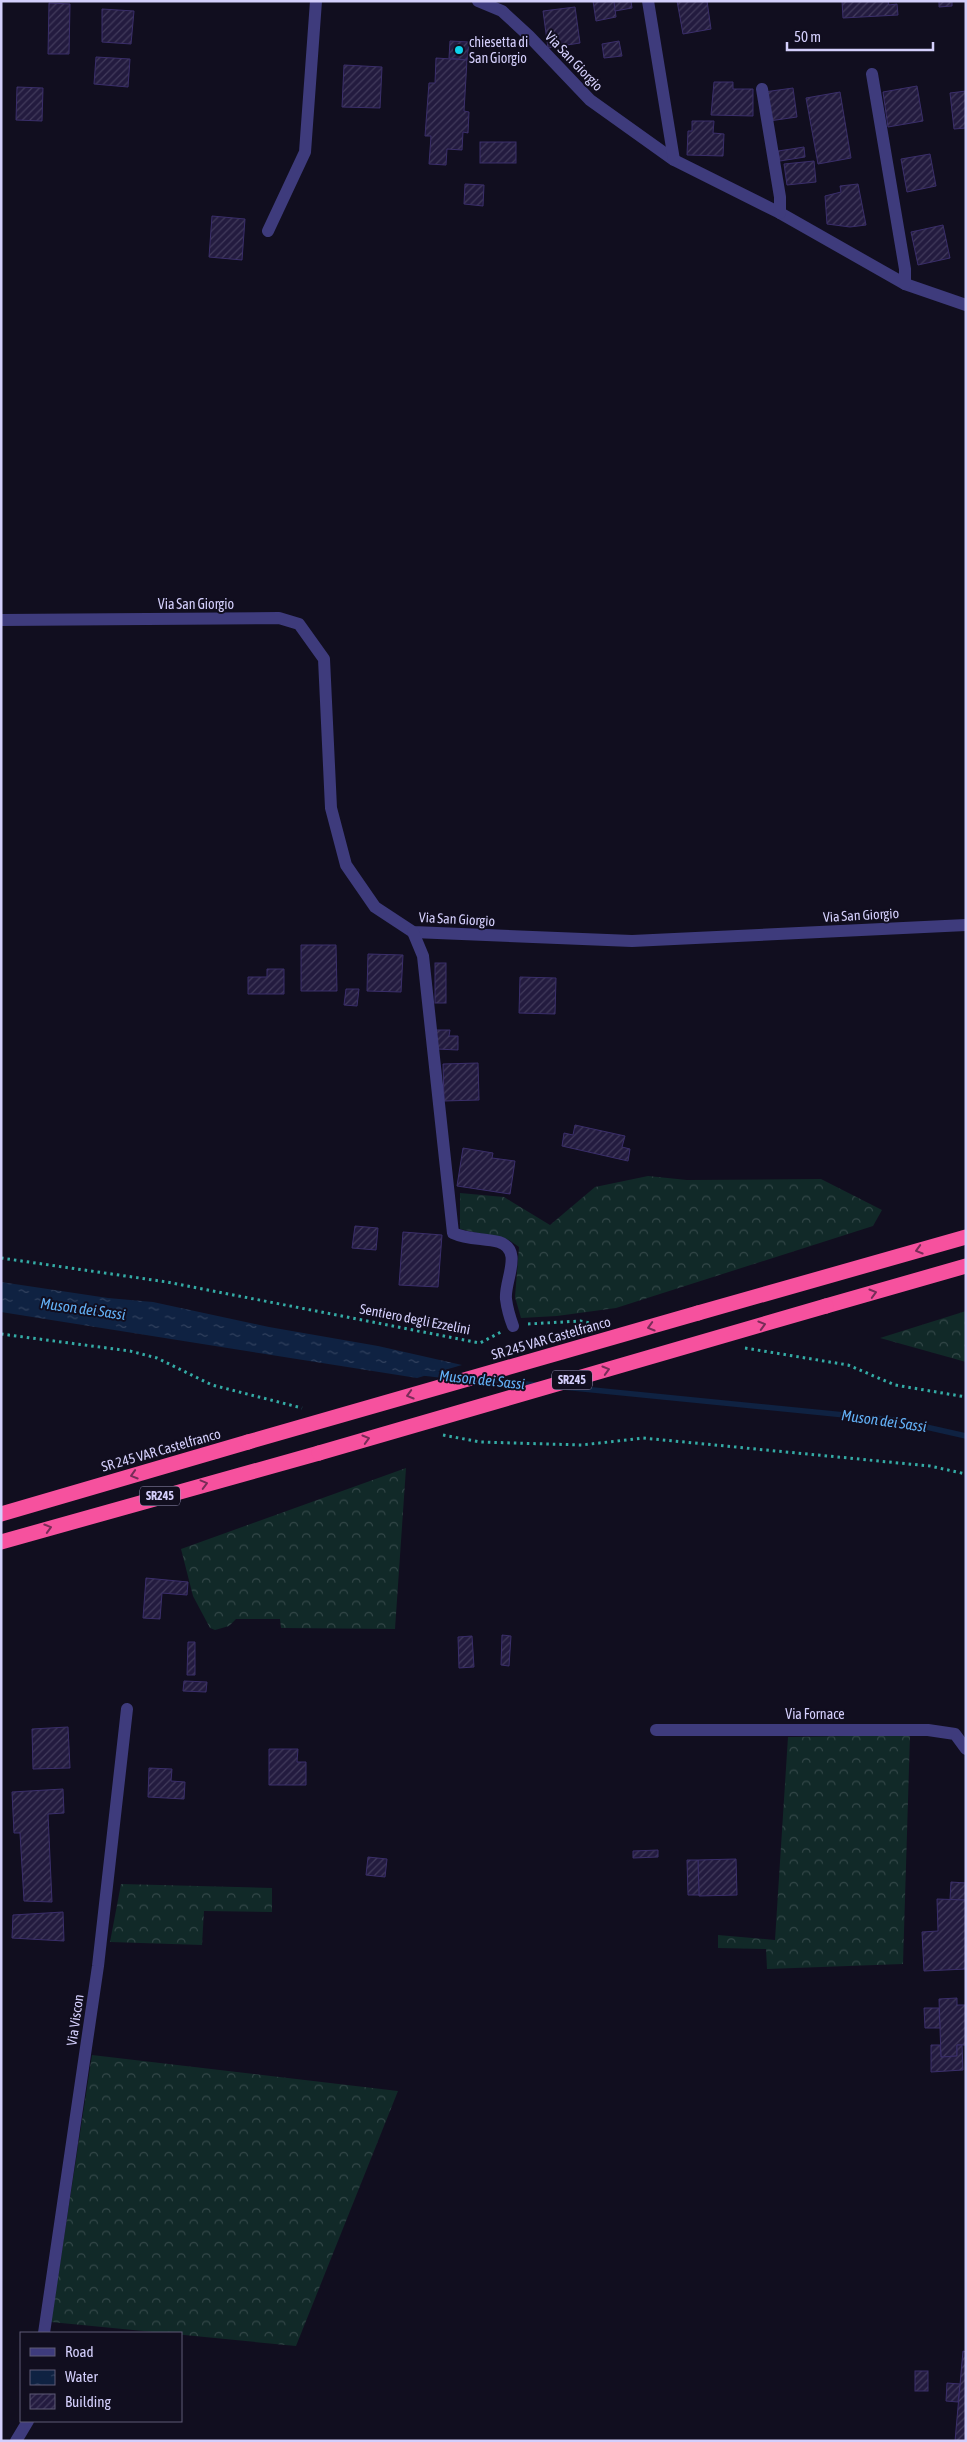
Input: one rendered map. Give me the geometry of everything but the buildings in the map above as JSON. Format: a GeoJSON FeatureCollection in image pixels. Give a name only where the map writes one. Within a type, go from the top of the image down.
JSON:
{"type":"FeatureCollection","features":[{"type":"Feature","properties":{"kind":"highway","name":"SR 245 VAR Castelfranco"},"geometry":{"type":"LineString","coordinates":[[1,1514],[966,1237]]}},
{"type":"Feature","properties":{"kind":"highway","name":"SR245"},"geometry":{"type":"LineString","coordinates":[[1,1542],[319,1453],[966,1266]]}},
{"type":"Feature","properties":{"kind":"street"},"geometry":{"type":"LineString","coordinates":[[268,231],[304,152],[316,1]]}},
{"type":"Feature","properties":{"kind":"street","name":"Via San Giorgio"},"geometry":{"type":"LineString","coordinates":[[478,1],[502,11],[529,36],[590,100],[674,160],[780,212],[905,284],[966,305]]}},
{"type":"Feature","properties":{"kind":"street"},"geometry":{"type":"LineString","coordinates":[[648,1],[674,160]]}},
{"type":"Feature","properties":{"kind":"street"},"geometry":{"type":"LineString","coordinates":[[872,74],[905,269],[905,284]]}},
{"type":"Feature","properties":{"kind":"street"},"geometry":{"type":"LineString","coordinates":[[762,89],[780,197],[780,212]]}},
{"type":"Feature","properties":{"kind":"street","name":"Via San Giorgio"},"geometry":{"type":"LineString","coordinates":[[1,620],[279,618],[299,624],[324,659],[331,808],[346,865],[375,907],[413,932],[632,941],[966,925]]}},
{"type":"Feature","properties":{"kind":"street"},"geometry":{"type":"LineString","coordinates":[[413,932],[423,956],[453,1233],[463,1238],[499,1242],[508,1246],[513,1256],[506,1298],[513,1326]]}},
{"type":"Feature","properties":{"kind":"street","name":"Via Viscon"},"geometry":{"type":"LineString","coordinates":[[44,2332],[98,1966],[127,1709]]}},
{"type":"Feature","properties":{"kind":"street","name":"Via Fornace"},"geometry":{"type":"LineString","coordinates":[[656,1730],[928,1730],[956,1734],[966,1749]]}},
{"type":"Feature","properties":{"kind":"street"},"geometry":{"type":"LineString","coordinates":[[16,2441],[27,2422]]}},
{"type":"Feature","properties":{"kind":"path","name":"Sentiero degli Ezzelini"},"geometry":{"type":"LineString","coordinates":[[1,1258],[167,1282],[480,1342],[513,1326],[580,1321],[599,1324]]}},
{"type":"Feature","properties":{"kind":"path"},"geometry":{"type":"LineString","coordinates":[[743,1348],[848,1365],[895,1385],[966,1397]]}},
{"type":"Feature","properties":{"kind":"green space"},"geometry":{"type":"Polygon","coordinates":[[[648,1176],[687,1180],[821,1179],[882,1210],[873,1226],[616,1308],[557,1316],[521,1318],[515,1297],[519,1247],[509,1240],[460,1229],[460,1193],[504,1197],[550,1225],[595,1187],[648,1176]]]}},
{"type":"Feature","properties":{"kind":"green space"},"geometry":{"type":"Polygon","coordinates":[[[966,1311],[966,1362],[880,1338],[966,1311]]]}},
{"type":"Feature","properties":{"kind":"green space"},"geometry":{"type":"Polygon","coordinates":[[[406,1468],[395,1629],[281,1628],[280,1619],[236,1619],[229,1626],[215,1630],[210,1628],[193,1596],[181,1549],[406,1468]]]}},
{"type":"Feature","properties":{"kind":"green space"},"geometry":{"type":"Polygon","coordinates":[[[910,1735],[903,1964],[767,1969],[766,1949],[718,1948],[718,1935],[775,1940],[788,1737],[910,1735]]]}},
{"type":"Feature","properties":{"kind":"green space"},"geometry":{"type":"Polygon","coordinates":[[[121,1884],[272,1888],[272,1912],[204,1911],[202,1945],[110,1942],[121,1884]]]}},
{"type":"Feature","properties":{"kind":"green space"},"geometry":{"type":"Polygon","coordinates":[[[92,2055],[398,2091],[296,2346],[182,2335],[182,2332],[153,2332],[51,2322],[92,2055]]]}},
{"type":"Feature","properties":{"kind":"water"},"geometry":{"type":"Polygon","coordinates":[[[1,1282],[108,1298],[153,1302],[269,1327],[378,1346],[462,1365],[417,1378],[1,1312],[1,1282]]]}},
{"type":"Feature","properties":{"kind":"waterway","name":"Muson dei Sassi"},"geometry":{"type":"LineString","coordinates":[[424,1373],[457,1377]]}},
{"type":"Feature","properties":{"kind":"waterway","name":"Muson dei Sassi"},"geometry":{"type":"LineString","coordinates":[[484,1380],[537,1385]]}},
{"type":"Feature","properties":{"kind":"waterway","name":"Muson dei Sassi"},"geometry":{"type":"LineString","coordinates":[[563,1387],[895,1420],[966,1436]]}},
{"type":"Feature","properties":{"kind":"place","name":"chiesetta di San Giorgio"},"geometry":{"type":"Point","coordinates":[459,50]}}]}
